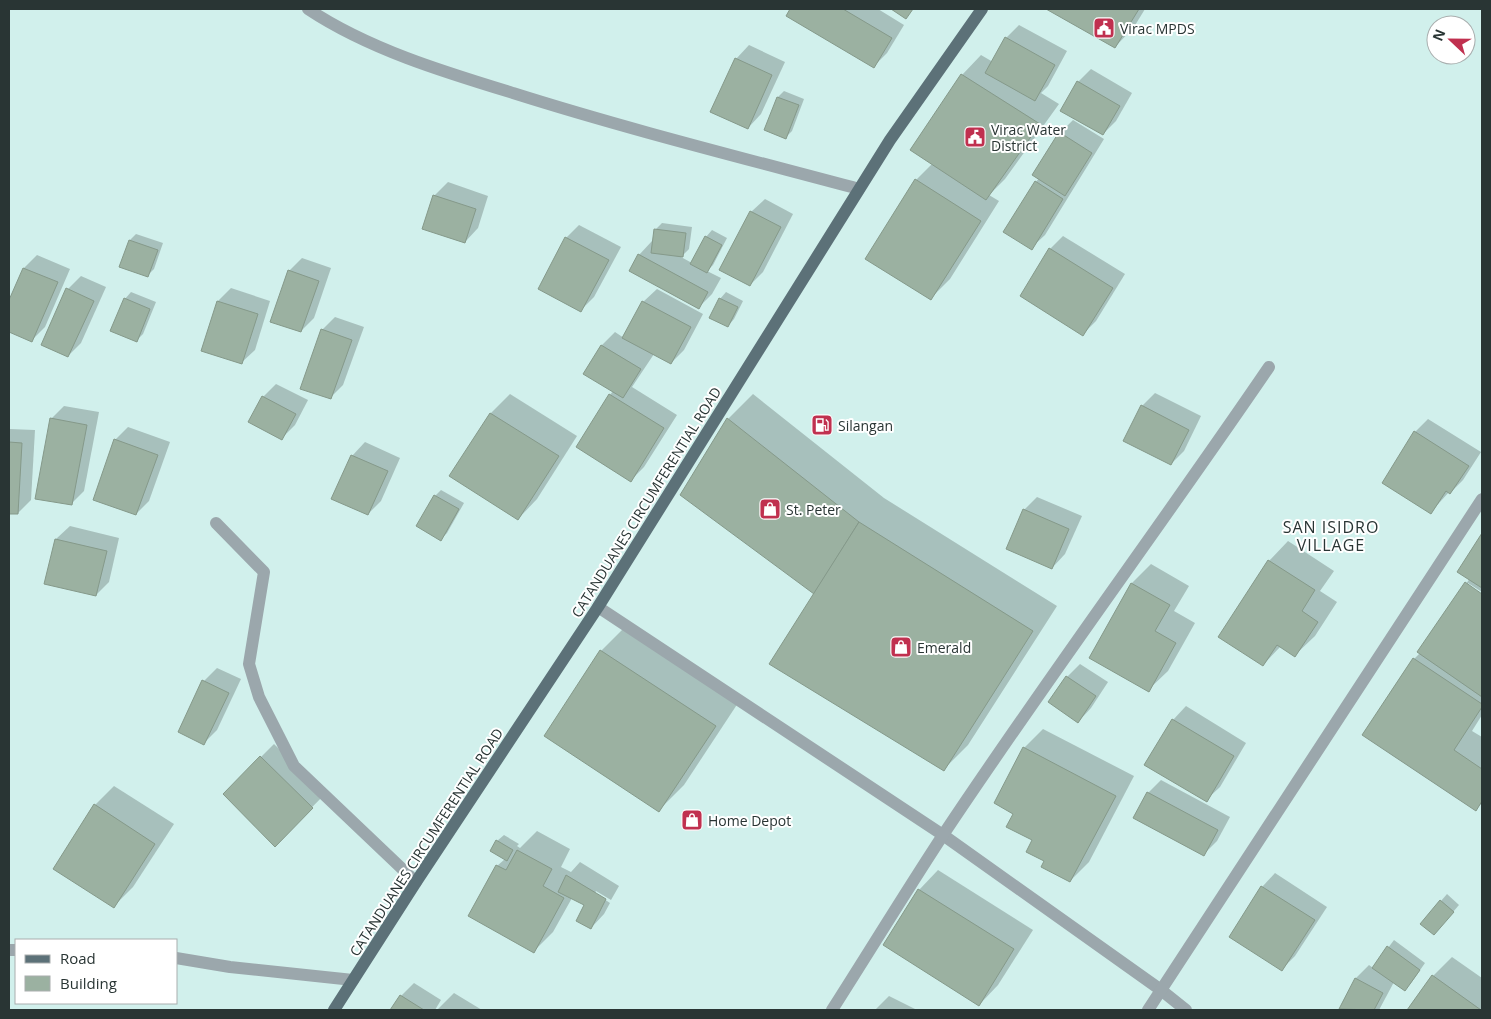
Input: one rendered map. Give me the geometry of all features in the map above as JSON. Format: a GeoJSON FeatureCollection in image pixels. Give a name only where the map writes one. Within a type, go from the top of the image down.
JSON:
{"type":"FeatureCollection","features":[{"type":"Feature","properties":{"kind":"main road","name":"CATANDUANES CIRCUMFERENTIAL ROAD"},"geometry":{"type":"LineString","coordinates":[[334,1010],[416,882],[598,608],[858,189],[982,9]]}},
{"type":"Feature","properties":{"kind":"street"},"geometry":{"type":"LineString","coordinates":[[308,9],[326,21],[360,37],[440,70],[568,110],[858,189]]}},
{"type":"Feature","properties":{"kind":"street"},"geometry":{"type":"LineString","coordinates":[[832,1010],[943,836],[1269,367]]}},
{"type":"Feature","properties":{"kind":"street"},"geometry":{"type":"LineString","coordinates":[[1148,1010],[1482,499]]}},
{"type":"Feature","properties":{"kind":"street"},"geometry":{"type":"LineString","coordinates":[[216,523],[264,572],[249,664],[259,697],[294,766],[416,882]]}},
{"type":"Feature","properties":{"kind":"street"},"geometry":{"type":"LineString","coordinates":[[598,608],[943,836],[1162,990],[1186,1010]]}},
{"type":"Feature","properties":{"kind":"street"},"geometry":{"type":"LineString","coordinates":[[178,958],[230,967],[353,980]]}},
{"type":"Feature","properties":{"kind":"building"},"geometry":{"type":"Polygon","coordinates":[[[790,9],[843,9],[892,38],[874,68],[786,16],[790,9]]]}},
{"type":"Feature","properties":{"kind":"building"},"geometry":{"type":"Polygon","coordinates":[[[891,9],[913,9],[906,19],[891,9]]]}},
{"type":"Feature","properties":{"kind":"building","name":"Virac MPDS"},"geometry":{"type":"Polygon","coordinates":[[[1046,9],[1139,9],[1115,48],[1046,9]]]}},
{"type":"Feature","properties":{"kind":"building"},"geometry":{"type":"Polygon","coordinates":[[[1005,37],[1055,65],[1035,101],[985,73],[1005,37]]]}},
{"type":"Feature","properties":{"kind":"building"},"geometry":{"type":"Polygon","coordinates":[[[735,58],[772,75],[748,129],[710,112],[735,58]]]}},
{"type":"Feature","properties":{"kind":"building","name":"Virac Water District"},"geometry":{"type":"Polygon","coordinates":[[[961,74],[1040,124],[986,200],[910,150],[961,74]]]}},
{"type":"Feature","properties":{"kind":"building"},"geometry":{"type":"Polygon","coordinates":[[[1077,81],[1120,106],[1103,135],[1060,111],[1077,81]]]}},
{"type":"Feature","properties":{"kind":"building"},"geometry":{"type":"Polygon","coordinates":[[[777,97],[799,105],[786,139],[764,130],[777,97]]]}},
{"type":"Feature","properties":{"kind":"building"},"geometry":{"type":"Polygon","coordinates":[[[1059,132],[1092,153],[1065,196],[1032,175],[1059,132]]]}},
{"type":"Feature","properties":{"kind":"building"},"geometry":{"type":"Polygon","coordinates":[[[915,179],[981,221],[931,300],[865,259],[915,179]]]}},
{"type":"Feature","properties":{"kind":"building"},"geometry":{"type":"Polygon","coordinates":[[[1035,181],[1063,199],[1032,250],[1003,232],[1035,181]]]}},
{"type":"Feature","properties":{"kind":"building"},"geometry":{"type":"Polygon","coordinates":[[[433,195],[476,209],[465,243],[422,229],[433,195]]]}},
{"type":"Feature","properties":{"kind":"building"},"geometry":{"type":"Polygon","coordinates":[[[750,211],[781,227],[750,286],[719,270],[750,211]]]}},
{"type":"Feature","properties":{"kind":"building"},"geometry":{"type":"Polygon","coordinates":[[[654,229],[686,233],[683,257],[651,253],[654,229]]]}},
{"type":"Feature","properties":{"kind":"building"},"geometry":{"type":"Polygon","coordinates":[[[705,236],[722,245],[707,273],[690,264],[705,236]]]}},
{"type":"Feature","properties":{"kind":"building"},"geometry":{"type":"Polygon","coordinates":[[[565,237],[609,260],[581,312],[538,289],[565,237]]]}},
{"type":"Feature","properties":{"kind":"building"},"geometry":{"type":"Polygon","coordinates":[[[129,240],[158,250],[148,277],[119,267],[129,240]]]}},
{"type":"Feature","properties":{"kind":"building"},"geometry":{"type":"Polygon","coordinates":[[[1049,248],[1113,288],[1083,336],[1020,296],[1049,248]]]}},
{"type":"Feature","properties":{"kind":"building"},"geometry":{"type":"Polygon","coordinates":[[[638,254],[708,292],[699,309],[629,271],[638,254]]]}},
{"type":"Feature","properties":{"kind":"building"},"geometry":{"type":"Polygon","coordinates":[[[23,268],[58,282],[32,342],[9,332],[9,300],[23,268]]]}},
{"type":"Feature","properties":{"kind":"building"},"geometry":{"type":"Polygon","coordinates":[[[288,270],[319,281],[301,332],[270,322],[288,270]]]}},
{"type":"Feature","properties":{"kind":"building"},"geometry":{"type":"Polygon","coordinates":[[[66,288],[94,301],[68,357],[41,345],[66,288]]]}},
{"type":"Feature","properties":{"kind":"building"},"geometry":{"type":"Polygon","coordinates":[[[124,298],[150,309],[137,342],[110,331],[124,298]]]}},
{"type":"Feature","properties":{"kind":"building"},"geometry":{"type":"Polygon","coordinates":[[[719,298],[738,307],[728,327],[709,318],[719,298]]]}},
{"type":"Feature","properties":{"kind":"building"},"geometry":{"type":"Polygon","coordinates":[[[217,301],[258,314],[242,364],[201,351],[217,301]]]}},
{"type":"Feature","properties":{"kind":"building"},"geometry":{"type":"Polygon","coordinates":[[[642,301],[691,327],[671,364],[622,338],[642,301]]]}},
{"type":"Feature","properties":{"kind":"building"},"geometry":{"type":"Polygon","coordinates":[[[321,329],[352,340],[331,399],[300,389],[321,329]]]}},
{"type":"Feature","properties":{"kind":"building"},"geometry":{"type":"Polygon","coordinates":[[[601,345],[641,369],[623,398],[583,374],[601,345]]]}},
{"type":"Feature","properties":{"kind":"building"},"geometry":{"type":"Polygon","coordinates":[[[609,394],[664,428],[631,482],[576,447],[609,394]]]}},
{"type":"Feature","properties":{"kind":"building"},"geometry":{"type":"Polygon","coordinates":[[[262,396],[296,414],[282,440],[248,422],[262,396]]]}},
{"type":"Feature","properties":{"kind":"building"},"geometry":{"type":"Polygon","coordinates":[[[1141,405],[1189,430],[1171,465],[1123,441],[1141,405]]]}},
{"type":"Feature","properties":{"kind":"building"},"geometry":{"type":"Polygon","coordinates":[[[490,413],[559,456],[518,520],[449,476],[490,413]]]}},
{"type":"Feature","properties":{"kind":"building"},"geometry":{"type":"Polygon","coordinates":[[[50,418],[87,425],[72,505],[35,499],[50,418]]]}},
{"type":"Feature","properties":{"kind":"building","name":"St. Peter"},"geometry":{"type":"Polygon","coordinates":[[[727,418],[859,522],[814,594],[680,495],[727,418]]]}},
{"type":"Feature","properties":{"kind":"building"},"geometry":{"type":"Polygon","coordinates":[[[1414,431],[1469,466],[1450,494],[1446,491],[1431,514],[1382,483],[1414,431]]]}},
{"type":"Feature","properties":{"kind":"building"},"geometry":{"type":"Polygon","coordinates":[[[114,439],[158,455],[136,515],[93,500],[114,439]]]}},
{"type":"Feature","properties":{"kind":"building"},"geometry":{"type":"Polygon","coordinates":[[[9,442],[22,443],[18,514],[9,514],[9,442]]]}},
{"type":"Feature","properties":{"kind":"building"},"geometry":{"type":"Polygon","coordinates":[[[351,455],[388,471],[368,515],[331,499],[351,455]]]}},
{"type":"Feature","properties":{"kind":"building"},"geometry":{"type":"Polygon","coordinates":[[[434,495],[459,509],[441,541],[416,526],[434,495]]]}},
{"type":"Feature","properties":{"kind":"building"},"geometry":{"type":"Polygon","coordinates":[[[1023,509],[1069,529],[1052,569],[1006,549],[1023,509]]]}},
{"type":"Feature","properties":{"kind":"building","name":"Emerald"},"geometry":{"type":"Polygon","coordinates":[[[859,522],[1033,631],[944,771],[769,664],[859,522]]]}},
{"type":"Feature","properties":{"kind":"building"},"geometry":{"type":"Polygon","coordinates":[[[1482,533],[1482,588],[1457,572],[1482,533]]]}},
{"type":"Feature","properties":{"kind":"building"},"geometry":{"type":"Polygon","coordinates":[[[55,539],[107,551],[96,596],[44,584],[55,539]]]}},
{"type":"Feature","properties":{"kind":"building"},"geometry":{"type":"Polygon","coordinates":[[[1268,560],[1315,590],[1302,611],[1318,622],[1295,657],[1277,645],[1263,666],[1218,637],[1268,560]]]}},
{"type":"Feature","properties":{"kind":"building"},"geometry":{"type":"Polygon","coordinates":[[[1465,582],[1482,594],[1482,697],[1417,652],[1465,582]]]}},
{"type":"Feature","properties":{"kind":"building"},"geometry":{"type":"Polygon","coordinates":[[[1131,583],[1170,605],[1155,631],[1176,643],[1149,692],[1089,658],[1131,583]]]}},
{"type":"Feature","properties":{"kind":"building"},"geometry":{"type":"Polygon","coordinates":[[[600,650],[716,726],[659,812],[544,736],[600,650]]]}},
{"type":"Feature","properties":{"kind":"building"},"geometry":{"type":"Polygon","coordinates":[[[1413,658],[1482,704],[1482,707],[1454,750],[1482,769],[1482,801],[1476,811],[1362,735],[1413,658]]]}},
{"type":"Feature","properties":{"kind":"building"},"geometry":{"type":"Polygon","coordinates":[[[1066,676],[1096,696],[1078,723],[1048,702],[1066,676]]]}},
{"type":"Feature","properties":{"kind":"building"},"geometry":{"type":"Polygon","coordinates":[[[202,680],[229,693],[204,745],[178,732],[202,680]]]}},
{"type":"Feature","properties":{"kind":"building"},"geometry":{"type":"Polygon","coordinates":[[[1172,719],[1234,756],[1207,802],[1144,765],[1172,719]]]}},
{"type":"Feature","properties":{"kind":"building"},"geometry":{"type":"Polygon","coordinates":[[[1023,747],[1116,796],[1070,882],[1041,867],[1044,861],[1026,852],[1032,840],[1006,827],[1013,814],[994,803],[1023,747]]]}},
{"type":"Feature","properties":{"kind":"building"},"geometry":{"type":"Polygon","coordinates":[[[260,756],[313,808],[275,847],[223,794],[260,756]]]}},
{"type":"Feature","properties":{"kind":"building"},"geometry":{"type":"Polygon","coordinates":[[[1147,792],[1218,830],[1204,856],[1133,818],[1147,792]]]}},
{"type":"Feature","properties":{"kind":"building"},"geometry":{"type":"Polygon","coordinates":[[[94,804],[155,844],[114,908],[53,869],[94,804]]]}},
{"type":"Feature","properties":{"kind":"building"},"geometry":{"type":"Polygon","coordinates":[[[496,840],[513,850],[507,861],[490,851],[496,840]]]}},
{"type":"Feature","properties":{"kind":"building"},"geometry":{"type":"Polygon","coordinates":[[[517,850],[552,869],[543,886],[564,898],[534,953],[468,916],[496,865],[506,870],[517,850]]]}},
{"type":"Feature","properties":{"kind":"building"},"geometry":{"type":"Polygon","coordinates":[[[566,875],[606,899],[591,929],[576,921],[584,905],[558,892],[566,875]]]}},
{"type":"Feature","properties":{"kind":"building"},"geometry":{"type":"Polygon","coordinates":[[[1261,886],[1315,920],[1282,971],[1229,937],[1261,886]]]}},
{"type":"Feature","properties":{"kind":"building"},"geometry":{"type":"Polygon","coordinates":[[[918,889],[1014,949],[979,1006],[883,945],[918,889]]]}},
{"type":"Feature","properties":{"kind":"building"},"geometry":{"type":"Polygon","coordinates":[[[1440,900],[1454,912],[1434,935],[1420,924],[1440,900]]]}},
{"type":"Feature","properties":{"kind":"building"},"geometry":{"type":"Polygon","coordinates":[[[1387,946],[1420,970],[1405,991],[1372,968],[1387,946]]]}},
{"type":"Feature","properties":{"kind":"building"},"geometry":{"type":"Polygon","coordinates":[[[1432,975],[1481,1010],[1407,1010],[1432,975]]]}},
{"type":"Feature","properties":{"kind":"building"},"geometry":{"type":"Polygon","coordinates":[[[1355,978],[1383,993],[1374,1010],[1339,1009],[1355,978]]]}},
{"type":"Feature","properties":{"kind":"building"},"geometry":{"type":"Polygon","coordinates":[[[400,995],[424,1010],[390,1010],[400,995]]]}},
{"type":"Feature","properties":{"kind":"place","name":"Virac MPDS"},"geometry":{"type":"Point","coordinates":[1104,28]}},
{"type":"Feature","properties":{"kind":"place","name":"Virac Water District"},"geometry":{"type":"Point","coordinates":[975,137]}},
{"type":"Feature","properties":{"kind":"place","name":"Silangan"},"geometry":{"type":"Point","coordinates":[822,425]}},
{"type":"Feature","properties":{"kind":"place","name":"St. Peter"},"geometry":{"type":"Point","coordinates":[770,509]}},
{"type":"Feature","properties":{"kind":"place","name":"Emerald"},"geometry":{"type":"Point","coordinates":[901,647]}},
{"type":"Feature","properties":{"kind":"place","name":"Home Depot"},"geometry":{"type":"Point","coordinates":[692,820]}},
{"type":"Feature","properties":{"kind":"district","name":"SAN ISIDRO VILLAGE"},"geometry":{"type":"Point","coordinates":[1331,536]}}]}
